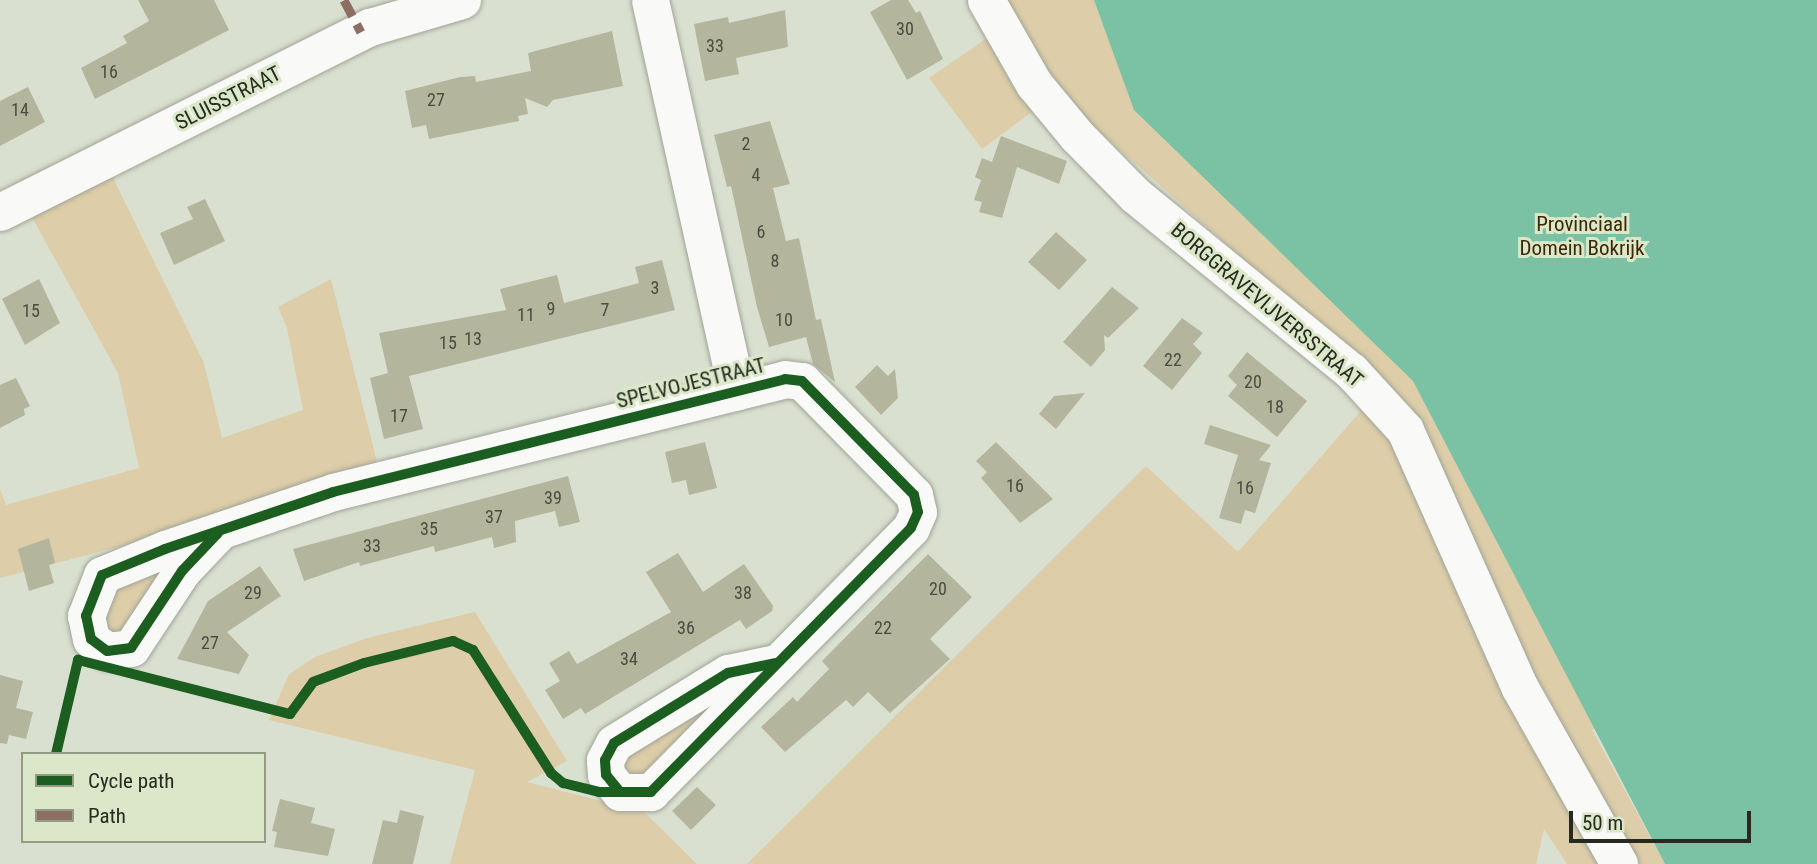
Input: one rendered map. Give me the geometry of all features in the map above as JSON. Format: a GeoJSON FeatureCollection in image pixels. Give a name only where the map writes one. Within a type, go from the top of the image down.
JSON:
{"type":"FeatureCollection","features":[{"type":"Feature","properties":{"kind":"street","name":"SLUISSTRAAT"},"geometry":{"type":"LineString","coordinates":[[0,212],[370,27],[462,0]]}},
{"type":"Feature","properties":{"kind":"street","name":"SPELVOJESTRAAT"},"geometry":{"type":"LineString","coordinates":[[650,0],[737,391]]}},
{"type":"Feature","properties":{"kind":"street","name":"BORGGRAVEVIJVERSSTRAAT"},"geometry":{"type":"LineString","coordinates":[[986,0],[1034,84],[1077,136],[1135,195],[1351,371],[1405,430],[1520,688],[1619,864]]}},
{"type":"Feature","properties":{"kind":"street","name":"SPELVOJESTRAAT"},"geometry":{"type":"LineString","coordinates":[[218,533],[333,492],[785,379],[802,381],[914,495],[918,512],[911,528],[775,663]]}},
{"type":"Feature","properties":{"kind":"green space"},"geometry":{"type":"Polygon","coordinates":[[[1002,0],[1817,0],[1817,864],[1591,728],[1665,864],[1567,864],[1544,829],[1536,864],[747,864],[1146,466],[1238,552],[1380,389],[1331,337],[1081,115],[1041,66],[1002,0]]]}},
{"type":"Feature","properties":{"kind":"green space"},"geometry":{"type":"Polygon","coordinates":[[[987,38],[1037,108],[982,149],[929,78],[987,38]]]}},
{"type":"Feature","properties":{"kind":"green space"},"geometry":{"type":"Polygon","coordinates":[[[112,176],[204,363],[222,438],[303,410],[287,328],[278,307],[331,279],[379,470],[171,533],[0,578],[0,489],[6,505],[139,468],[118,373],[29,212],[112,176]]]}},
{"type":"Feature","properties":{"kind":"green space"},"geometry":{"type":"Polygon","coordinates":[[[168,558],[119,640],[94,615],[106,582],[168,558]]]}},
{"type":"Feature","properties":{"kind":"green space"},"geometry":{"type":"Polygon","coordinates":[[[475,612],[567,761],[527,782],[644,812],[697,864],[450,864],[475,770],[269,720],[289,674],[315,657],[367,638],[475,612]]]}},
{"type":"Feature","properties":{"kind":"green space"},"geometry":{"type":"Polygon","coordinates":[[[730,681],[654,779],[638,778],[621,765],[623,749],[730,681]]]}},
{"type":"Feature","properties":{"kind":"shaded area","name":"Provinciaal Domein Bokrijk"},"geometry":{"type":"Polygon","coordinates":[[[1094,0],[1817,0],[1817,864],[1665,864],[1413,381],[1134,110],[1094,0]]]}},
{"type":"Feature","properties":{"kind":"building"},"geometry":{"type":"Polygon","coordinates":[[[138,0],[214,0],[229,30],[95,99],[81,68],[127,43],[123,36],[149,21],[138,0]]]}},
{"type":"Feature","properties":{"kind":"building"},"geometry":{"type":"Polygon","coordinates":[[[891,0],[908,0],[916,13],[920,11],[943,59],[907,80],[870,12],[891,0]]]}},
{"type":"Feature","properties":{"kind":"building"},"geometry":{"type":"Polygon","coordinates":[[[785,10],[788,47],[736,58],[739,74],[705,81],[694,24],[728,17],[729,23],[785,10]]]}},
{"type":"Feature","properties":{"kind":"building"},"geometry":{"type":"Polygon","coordinates":[[[612,31],[623,86],[553,100],[547,107],[525,98],[528,114],[518,116],[519,121],[429,139],[426,125],[412,128],[405,91],[460,77],[475,76],[476,82],[531,71],[528,53],[612,31]]]}},
{"type":"Feature","properties":{"kind":"building"},"geometry":{"type":"Polygon","coordinates":[[[28,87],[45,122],[0,146],[0,101],[28,87]]]}},
{"type":"Feature","properties":{"kind":"building"},"geometry":{"type":"Polygon","coordinates":[[[770,121],[790,184],[773,188],[786,241],[799,238],[816,320],[821,319],[835,382],[813,364],[806,337],[769,347],[757,307],[731,186],[727,187],[714,135],[770,121]]]}},
{"type":"Feature","properties":{"kind":"building"},"geometry":{"type":"Polygon","coordinates":[[[1001,136],[1067,161],[1059,184],[1017,167],[1002,218],[979,212],[982,202],[974,200],[981,180],[975,177],[982,158],[992,162],[1001,136]]]}},
{"type":"Feature","properties":{"kind":"building"},"geometry":{"type":"Polygon","coordinates":[[[205,199],[225,241],[174,265],[160,233],[193,219],[187,207],[205,199]]]}},
{"type":"Feature","properties":{"kind":"building"},"geometry":{"type":"Polygon","coordinates":[[[1056,232],[1087,260],[1059,290],[1028,262],[1056,232]]]}},
{"type":"Feature","properties":{"kind":"building"},"geometry":{"type":"Polygon","coordinates":[[[662,260],[675,310],[409,376],[423,429],[384,439],[370,378],[388,373],[379,333],[506,310],[500,289],[557,275],[564,303],[639,283],[635,267],[662,260]]]}},
{"type":"Feature","properties":{"kind":"building"},"geometry":{"type":"Polygon","coordinates":[[[39,279],[60,323],[25,345],[2,299],[39,279]]]}},
{"type":"Feature","properties":{"kind":"building"},"geometry":{"type":"Polygon","coordinates":[[[1112,287],[1139,308],[1108,338],[1104,335],[1105,350],[1091,367],[1063,342],[1112,287]]]}},
{"type":"Feature","properties":{"kind":"building"},"geometry":{"type":"Polygon","coordinates":[[[1182,318],[1203,333],[1193,344],[1202,353],[1172,390],[1143,366],[1182,318]]]}},
{"type":"Feature","properties":{"kind":"building"},"geometry":{"type":"Polygon","coordinates":[[[1247,352],[1307,401],[1277,437],[1228,396],[1237,385],[1228,376],[1247,352]]]}},
{"type":"Feature","properties":{"kind":"building"},"geometry":{"type":"Polygon","coordinates":[[[877,365],[888,376],[895,369],[898,398],[881,415],[855,387],[877,365]]]}},
{"type":"Feature","properties":{"kind":"building"},"geometry":{"type":"Polygon","coordinates":[[[16,378],[30,406],[24,409],[25,415],[0,428],[0,385],[16,378]]]}},
{"type":"Feature","properties":{"kind":"building"},"geometry":{"type":"Polygon","coordinates":[[[1085,393],[1056,429],[1039,414],[1054,396],[1085,393]]]}},
{"type":"Feature","properties":{"kind":"building"},"geometry":{"type":"Polygon","coordinates":[[[1210,425],[1271,445],[1259,460],[1271,463],[1255,513],[1245,510],[1241,524],[1219,518],[1238,455],[1204,444],[1210,425]]]}},
{"type":"Feature","properties":{"kind":"building"},"geometry":{"type":"Polygon","coordinates":[[[705,442],[717,488],[689,495],[686,480],[672,483],[665,452],[705,442]]]}},
{"type":"Feature","properties":{"kind":"building"},"geometry":{"type":"Polygon","coordinates":[[[996,442],[1053,499],[1020,523],[981,478],[987,472],[976,461],[996,442]]]}},
{"type":"Feature","properties":{"kind":"building"},"geometry":{"type":"Polygon","coordinates":[[[568,476],[580,522],[559,527],[555,511],[515,521],[516,542],[494,548],[492,537],[435,552],[434,546],[360,566],[359,562],[304,581],[293,549],[568,476]]]}},
{"type":"Feature","properties":{"kind":"building"},"geometry":{"type":"Polygon","coordinates":[[[49,538],[55,563],[49,565],[54,583],[29,591],[18,549],[49,538]]]}},
{"type":"Feature","properties":{"kind":"building"},"geometry":{"type":"Polygon","coordinates":[[[678,553],[703,592],[744,564],[773,606],[772,611],[746,629],[740,620],[585,714],[581,708],[563,719],[545,690],[560,681],[549,663],[569,651],[577,664],[671,612],[646,572],[678,553]]]}},
{"type":"Feature","properties":{"kind":"building"},"geometry":{"type":"Polygon","coordinates":[[[928,554],[972,597],[930,639],[950,659],[890,713],[868,692],[853,707],[846,700],[785,752],[761,727],[793,697],[797,702],[829,669],[822,661],[928,554]]]}},
{"type":"Feature","properties":{"kind":"building"},"geometry":{"type":"Polygon","coordinates":[[[260,566],[281,596],[227,632],[249,655],[239,674],[177,659],[208,601],[260,566]]]}},
{"type":"Feature","properties":{"kind":"building"},"geometry":{"type":"Polygon","coordinates":[[[0,675],[23,681],[16,708],[33,712],[26,739],[9,735],[7,744],[0,743],[0,675]]]}},
{"type":"Feature","properties":{"kind":"building"},"geometry":{"type":"Polygon","coordinates":[[[697,787],[716,805],[691,830],[672,811],[697,787]]]}},
{"type":"Feature","properties":{"kind":"building"},"geometry":{"type":"Polygon","coordinates":[[[280,799],[315,808],[311,823],[335,829],[328,856],[274,847],[277,832],[272,831],[280,799]]]}},
{"type":"Feature","properties":{"kind":"building"},"geometry":{"type":"Polygon","coordinates":[[[400,810],[424,816],[413,864],[372,864],[383,820],[397,823],[400,810]]]}},
{"type":"Feature","properties":{"kind":"marked path"},"geometry":{"type":"LineString","coordinates":[[344,0],[361,32]]}},
{"type":"Feature","properties":{"kind":"cycle path"},"geometry":{"type":"LineString","coordinates":[[218,533],[182,571],[131,648],[107,651],[91,639],[86,616],[102,575],[165,549],[333,492],[785,379],[802,381],[914,495],[918,512],[911,528],[651,792],[620,792],[606,775],[605,760],[614,743],[728,673],[775,663]]}},
{"type":"Feature","properties":{"kind":"cycle path"},"geometry":{"type":"LineString","coordinates":[[56,752],[78,660],[290,714],[313,682],[364,663],[453,641],[473,650],[551,773],[563,783],[599,792],[620,792]]}}]}
